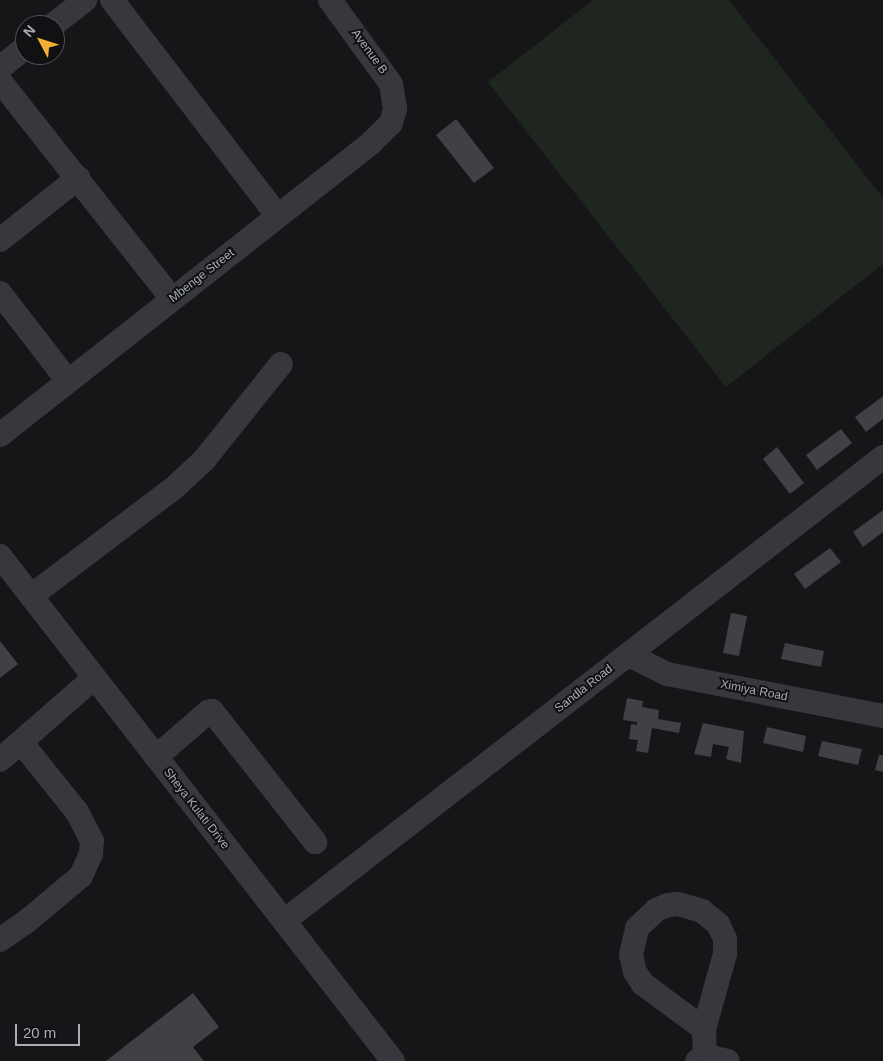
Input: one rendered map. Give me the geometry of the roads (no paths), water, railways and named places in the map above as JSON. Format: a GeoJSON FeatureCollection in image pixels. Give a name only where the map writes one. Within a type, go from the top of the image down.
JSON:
{"type":"FeatureCollection","features":[{"type":"Feature","properties":{"kind":"street"},"geometry":{"type":"LineString","coordinates":[[65,16],[85,0]]}},
{"type":"Feature","properties":{"kind":"street"},"geometry":{"type":"LineString","coordinates":[[112,0],[278,216]]}},
{"type":"Feature","properties":{"kind":"street","name":"Avenue B"},"geometry":{"type":"LineString","coordinates":[[330,0],[391,84],[395,109]]}},
{"type":"Feature","properties":{"kind":"street"},"geometry":{"type":"LineString","coordinates":[[0,68],[15,56]]}},
{"type":"Feature","properties":{"kind":"street"},"geometry":{"type":"LineString","coordinates":[[0,82],[172,299]]}},
{"type":"Feature","properties":{"kind":"street","name":"Mbenge Street"},"geometry":{"type":"LineString","coordinates":[[0,435],[381,134],[391,123],[395,109]]}},
{"type":"Feature","properties":{"kind":"street"},"geometry":{"type":"LineString","coordinates":[[0,240],[78,178]]}},
{"type":"Feature","properties":{"kind":"street"},"geometry":{"type":"LineString","coordinates":[[0,293],[68,382]]}},
{"type":"Feature","properties":{"kind":"street"},"geometry":{"type":"LineString","coordinates":[[31,596],[175,487],[204,460],[282,364]]}},
{"type":"Feature","properties":{"kind":"street","name":"Sandla Road"},"geometry":{"type":"LineString","coordinates":[[284,921],[883,457]]}},
{"type":"Feature","properties":{"kind":"street","name":"Sheya Kulati Drive"},"geometry":{"type":"LineString","coordinates":[[0,556],[393,1061]]}},
{"type":"Feature","properties":{"kind":"street","name":"Ximiya Road"},"geometry":{"type":"LineString","coordinates":[[629,655],[667,674],[883,716]]}},
{"type":"Feature","properties":{"kind":"street"},"geometry":{"type":"LineString","coordinates":[[0,760],[94,678]]}},
{"type":"Feature","properties":{"kind":"street"},"geometry":{"type":"LineString","coordinates":[[156,757],[208,712],[212,712],[315,842]]}},
{"type":"Feature","properties":{"kind":"street"},"geometry":{"type":"LineString","coordinates":[[0,940],[26,922],[81,876],[91,854],[92,842],[77,812],[21,742]]}},
{"type":"Feature","properties":{"kind":"street"},"geometry":{"type":"LineString","coordinates":[[704,1029],[643,984],[635,972],[631,949],[637,928],[656,910],[668,905],[684,905],[702,911],[718,924],[725,939],[725,954],[704,1029],[701,1060],[728,1061]]}}]}
